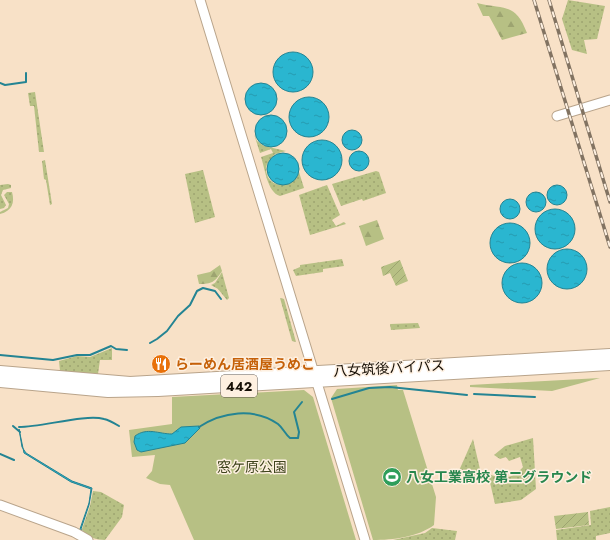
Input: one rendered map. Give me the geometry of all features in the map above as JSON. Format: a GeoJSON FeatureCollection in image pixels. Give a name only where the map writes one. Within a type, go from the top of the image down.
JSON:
{"type":"FeatureCollection","features":[{"type":"Feature","properties":{"kind":"highway","name":"八女筑後バイパス"},"geometry":{"type":"LineString","coordinates":[[479,367],[610,355]]}},
{"type":"Feature","properties":{"kind":"highway","name":"八女筑後バイパス"},"geometry":{"type":"LineString","coordinates":[[0,372],[130,383],[315,376],[479,367],[610,364]]}},
{"type":"Feature","properties":{"kind":"highway","name":"八女筑後バイパス"},"geometry":{"type":"LineString","coordinates":[[0,381],[108,391],[315,376]]}},
{"type":"Feature","properties":{"kind":"street"},"geometry":{"type":"LineString","coordinates":[[200,0],[364,540]]}},
{"type":"Feature","properties":{"kind":"street"},"geometry":{"type":"LineString","coordinates":[[557,116],[610,100]]}},
{"type":"Feature","properties":{"kind":"street"},"geometry":{"type":"LineString","coordinates":[[0,505],[74,532],[88,540]]}},
{"type":"Feature","properties":{"kind":"green space"},"geometry":{"type":"Polygon","coordinates":[[[568,0],[605,6],[597,39],[584,40],[587,54],[572,50],[562,19],[568,0]]]}},
{"type":"Feature","properties":{"kind":"green space"},"geometry":{"type":"Polygon","coordinates":[[[477,3],[502,7],[513,12],[523,23],[527,33],[502,40],[489,16],[483,16],[477,3]]]}},
{"type":"Feature","properties":{"kind":"green space"},"geometry":{"type":"Polygon","coordinates":[[[35,92],[44,152],[39,152],[34,106],[30,106],[28,93],[35,92]]]}},
{"type":"Feature","properties":{"kind":"green space"},"geometry":{"type":"Polygon","coordinates":[[[254,134],[257,141],[264,146],[286,151],[275,154],[267,164],[266,172],[268,178],[272,182],[284,185],[295,179],[299,172],[304,188],[280,196],[272,190],[267,179],[261,157],[273,153],[271,149],[260,153],[254,134]]]}},
{"type":"Feature","properties":{"kind":"green space"},"geometry":{"type":"Polygon","coordinates":[[[45,160],[52,204],[50,205],[46,180],[44,179],[42,161],[45,160]]]}},
{"type":"Feature","properties":{"kind":"green space"},"geometry":{"type":"Polygon","coordinates":[[[203,170],[215,217],[195,223],[185,174],[203,170]]]}},
{"type":"Feature","properties":{"kind":"green space"},"geometry":{"type":"Polygon","coordinates":[[[376,171],[379,172],[386,193],[363,201],[362,199],[341,206],[332,184],[376,171]]]}},
{"type":"Feature","properties":{"kind":"green space"},"geometry":{"type":"Polygon","coordinates":[[[0,185],[11,185],[11,188],[3,190],[1,195],[6,205],[4,208],[0,209],[0,185]]]}},
{"type":"Feature","properties":{"kind":"green space"},"geometry":{"type":"Polygon","coordinates":[[[327,185],[340,215],[332,220],[336,226],[344,222],[346,224],[310,235],[299,195],[327,185]]]}},
{"type":"Feature","properties":{"kind":"green space"},"geometry":{"type":"Polygon","coordinates":[[[7,192],[12,192],[13,203],[10,209],[0,214],[0,212],[8,208],[9,204],[4,195],[7,192]]]}},
{"type":"Feature","properties":{"kind":"green space"},"geometry":{"type":"Polygon","coordinates":[[[377,220],[384,239],[366,246],[359,226],[377,220]]]}},
{"type":"Feature","properties":{"kind":"green space"},"geometry":{"type":"Polygon","coordinates":[[[342,259],[344,266],[323,269],[323,272],[296,276],[293,270],[300,267],[300,265],[342,259]]]}},
{"type":"Feature","properties":{"kind":"green space"},"geometry":{"type":"Polygon","coordinates":[[[400,260],[408,281],[396,286],[390,273],[383,276],[381,267],[400,260]]]}},
{"type":"Feature","properties":{"kind":"green space"},"geometry":{"type":"Polygon","coordinates":[[[220,265],[222,271],[215,280],[207,284],[199,284],[197,275],[210,272],[220,265]]]}},
{"type":"Feature","properties":{"kind":"green space"},"geometry":{"type":"Polygon","coordinates":[[[222,272],[229,298],[227,300],[218,289],[211,285],[215,283],[222,272]]]}},
{"type":"Feature","properties":{"kind":"green space"},"geometry":{"type":"Polygon","coordinates":[[[280,298],[284,299],[296,342],[292,341],[280,298]]]}},
{"type":"Feature","properties":{"kind":"green space"},"geometry":{"type":"Polygon","coordinates":[[[418,323],[420,328],[391,330],[390,324],[418,323]]]}},
{"type":"Feature","properties":{"kind":"green space"},"geometry":{"type":"Polygon","coordinates":[[[112,348],[112,360],[100,360],[98,374],[60,371],[59,361],[77,356],[90,357],[112,348]]]}},
{"type":"Feature","properties":{"kind":"green space"},"geometry":{"type":"Polygon","coordinates":[[[600,378],[552,391],[470,387],[470,385],[600,378]]]}},
{"type":"Feature","properties":{"kind":"green space","name":"八女工業高校 第二グラウンド"},"geometry":{"type":"Polygon","coordinates":[[[397,385],[398,390],[403,390],[436,497],[434,525],[421,532],[405,537],[373,540],[331,398],[337,389],[397,385]]]}},
{"type":"Feature","properties":{"kind":"green space","name":"窓ケ原公園"},"geometry":{"type":"Polygon","coordinates":[[[304,390],[313,397],[356,540],[194,540],[170,485],[160,484],[146,478],[152,471],[155,455],[132,457],[129,430],[172,424],[172,397],[304,390]]]}},
{"type":"Feature","properties":{"kind":"green space"},"geometry":{"type":"Polygon","coordinates":[[[533,438],[536,489],[521,500],[495,504],[488,474],[499,477],[507,477],[515,474],[523,467],[520,457],[509,461],[506,457],[500,459],[494,455],[505,446],[533,438]]]}},
{"type":"Feature","properties":{"kind":"green space"},"geometry":{"type":"Polygon","coordinates":[[[473,439],[482,478],[458,473],[473,439]]]}},
{"type":"Feature","properties":{"kind":"green space"},"geometry":{"type":"Polygon","coordinates":[[[93,491],[101,492],[124,505],[122,517],[105,540],[95,539],[86,534],[82,529],[90,506],[93,491]]]}},
{"type":"Feature","properties":{"kind":"green space"},"geometry":{"type":"Polygon","coordinates":[[[610,507],[610,533],[596,536],[596,540],[557,540],[556,530],[591,525],[590,511],[610,507]]]}},
{"type":"Feature","properties":{"kind":"green space"},"geometry":{"type":"Polygon","coordinates":[[[588,512],[589,525],[556,529],[554,516],[588,512]]]}},
{"type":"Feature","properties":{"kind":"green space"},"geometry":{"type":"Polygon","coordinates":[[[432,528],[457,531],[455,540],[393,540],[425,533],[432,528]]]}},
{"type":"Feature","properties":{"kind":"water"},"geometry":{"type":"Polygon","coordinates":[[[297,52],[304,55],[310,61],[313,72],[312,80],[304,89],[297,92],[289,92],[282,89],[274,80],[273,68],[276,61],[285,53],[297,52]]]}},
{"type":"Feature","properties":{"kind":"water"},"geometry":{"type":"Polygon","coordinates":[[[258,83],[264,83],[274,90],[277,99],[276,105],[270,112],[264,115],[258,115],[248,108],[245,102],[245,96],[252,86],[258,83]]]}},
{"type":"Feature","properties":{"kind":"water"},"geometry":{"type":"Polygon","coordinates":[[[313,97],[320,100],[326,106],[329,117],[328,125],[320,134],[313,137],[305,137],[298,134],[290,125],[289,113],[292,106],[301,98],[313,97]]]}},
{"type":"Feature","properties":{"kind":"water"},"geometry":{"type":"Polygon","coordinates":[[[268,115],[274,115],[284,122],[287,131],[286,137],[280,144],[274,147],[268,147],[258,140],[255,134],[255,128],[262,118],[268,115]]]}},
{"type":"Feature","properties":{"kind":"water"},"geometry":{"type":"Polygon","coordinates":[[[352,130],[359,133],[362,140],[359,147],[352,150],[345,147],[342,140],[345,133],[352,130]]]}},
{"type":"Feature","properties":{"kind":"water"},"geometry":{"type":"Polygon","coordinates":[[[326,140],[333,143],[339,149],[342,160],[341,168],[333,177],[326,180],[318,180],[311,177],[303,168],[302,156],[305,149],[314,141],[326,140]]]}},
{"type":"Feature","properties":{"kind":"water"},"geometry":{"type":"Polygon","coordinates":[[[359,151],[366,154],[369,161],[366,168],[359,171],[352,168],[349,161],[352,154],[359,151]]]}},
{"type":"Feature","properties":{"kind":"water"},"geometry":{"type":"Polygon","coordinates":[[[280,153],[286,153],[296,160],[299,169],[298,175],[292,182],[286,185],[280,185],[270,178],[267,172],[267,166],[274,156],[280,153]]]}},
{"type":"Feature","properties":{"kind":"water"},"geometry":{"type":"Polygon","coordinates":[[[557,185],[564,188],[567,195],[564,202],[557,205],[550,202],[547,195],[550,188],[557,185]]]}},
{"type":"Feature","properties":{"kind":"water"},"geometry":{"type":"Polygon","coordinates":[[[536,192],[543,195],[546,202],[543,209],[536,212],[529,209],[526,202],[529,195],[536,192]]]}},
{"type":"Feature","properties":{"kind":"water"},"geometry":{"type":"Polygon","coordinates":[[[510,199],[517,202],[520,209],[517,216],[510,219],[503,216],[500,209],[503,202],[510,199]]]}},
{"type":"Feature","properties":{"kind":"water"},"geometry":{"type":"Polygon","coordinates":[[[559,209],[566,212],[572,218],[575,229],[574,237],[566,246],[559,249],[551,249],[544,246],[536,237],[535,225],[538,218],[547,210],[559,209]]]}},
{"type":"Feature","properties":{"kind":"water"},"geometry":{"type":"Polygon","coordinates":[[[514,223],[521,226],[527,232],[530,243],[529,251],[521,260],[514,263],[506,263],[499,260],[491,251],[490,239],[493,232],[502,224],[514,223]]]}},
{"type":"Feature","properties":{"kind":"water"},"geometry":{"type":"Polygon","coordinates":[[[571,249],[578,252],[584,258],[587,269],[586,277],[578,286],[571,289],[563,289],[556,286],[548,277],[547,265],[550,258],[559,250],[571,249]]]}},
{"type":"Feature","properties":{"kind":"water"},"geometry":{"type":"Polygon","coordinates":[[[526,263],[533,266],[539,272],[542,283],[541,291],[533,300],[526,303],[518,303],[511,300],[503,291],[502,279],[505,272],[514,264],[526,263]]]}},
{"type":"Feature","properties":{"kind":"water"},"geometry":{"type":"Polygon","coordinates":[[[199,426],[200,428],[185,443],[141,452],[137,450],[134,442],[135,436],[144,432],[149,431],[172,434],[181,427],[199,426]]]}},
{"type":"Feature","properties":{"kind":"water"},"geometry":{"type":"Polygon","coordinates":[[[23,449],[26,453],[72,481],[92,488],[89,505],[81,529],[82,531],[80,529],[89,503],[91,489],[71,482],[24,453],[23,449]]]}},
{"type":"Feature","properties":{"kind":"waterway"},"geometry":{"type":"LineString","coordinates":[[0,83],[5,85],[26,82],[26,73]]}},
{"type":"Feature","properties":{"kind":"waterway"},"geometry":{"type":"LineString","coordinates":[[150,343],[167,331],[178,316],[190,305],[197,291],[203,288],[215,291],[221,299]]}},
{"type":"Feature","properties":{"kind":"waterway"},"geometry":{"type":"LineString","coordinates":[[0,355],[53,360],[77,355],[90,355],[111,346],[116,349],[127,350]]}},
{"type":"Feature","properties":{"kind":"waterway"},"geometry":{"type":"LineString","coordinates":[[332,399],[369,388],[390,387],[467,395]]}},
{"type":"Feature","properties":{"kind":"waterway"},"geometry":{"type":"LineString","coordinates":[[474,394],[535,397]]}},
{"type":"Feature","properties":{"kind":"waterway"},"geometry":{"type":"LineString","coordinates":[[199,427],[228,415],[259,415],[278,424],[290,438],[298,438],[299,432],[294,412],[302,402]]}},
{"type":"Feature","properties":{"kind":"waterway"},"geometry":{"type":"LineString","coordinates":[[19,427],[86,418],[104,419],[119,426]]}},
{"type":"Feature","properties":{"kind":"waterway"},"geometry":{"type":"LineString","coordinates":[[13,426],[20,432]]}},
{"type":"Feature","properties":{"kind":"waterway"},"geometry":{"type":"LineString","coordinates":[[0,454],[14,460]]}},
{"type":"Feature","properties":{"kind":"railway"},"geometry":{"type":"LineString","coordinates":[[534,0],[610,247]]}},
{"type":"Feature","properties":{"kind":"railway"},"geometry":{"type":"LineString","coordinates":[[549,0],[610,202]]}},
{"type":"Feature","properties":{"kind":"place","name":"らーめん居酒屋うめこ"},"geometry":{"type":"Point","coordinates":[161,364]}},
{"type":"Feature","properties":{"kind":"place","name":"八女工業高校 第二グラウンド"},"geometry":{"type":"Point","coordinates":[392,477]}}]}
